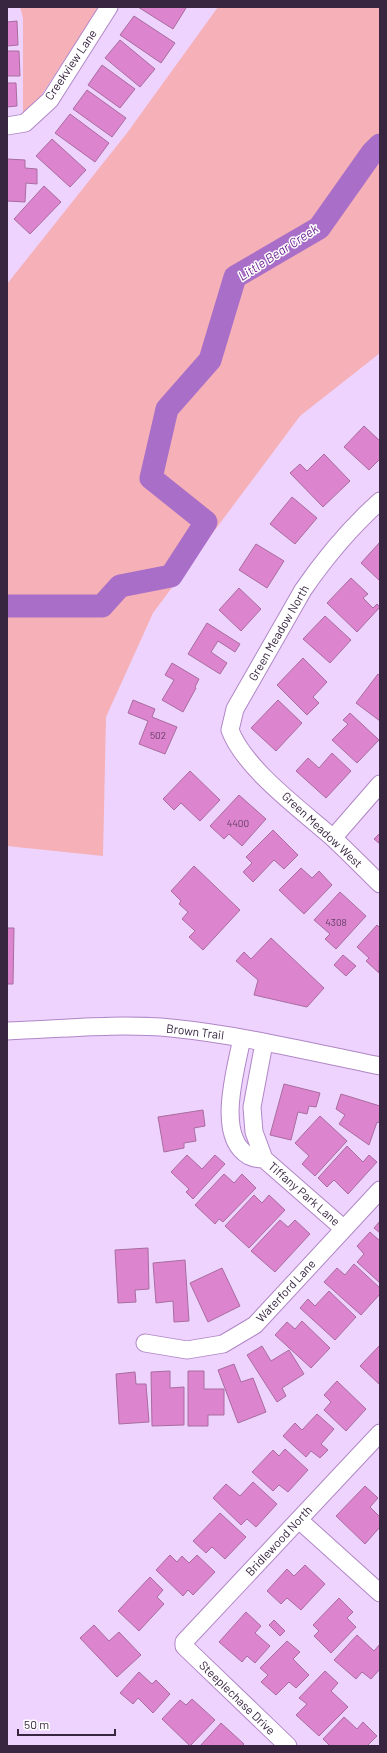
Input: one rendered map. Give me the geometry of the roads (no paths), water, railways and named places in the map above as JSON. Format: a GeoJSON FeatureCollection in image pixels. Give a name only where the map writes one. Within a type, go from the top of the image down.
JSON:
{"type":"FeatureCollection","features":[{"type":"Feature","properties":{"kind":"street","name":"Creekview Lane"},"geometry":{"type":"LineString","coordinates":[[7,126],[25,123],[50,100],[109,7]]}},
{"type":"Feature","properties":{"kind":"street","name":"Green Meadow North"},"geometry":{"type":"LineString","coordinates":[[263,777],[233,738],[230,730],[235,709],[303,590],[316,571],[338,544],[380,501]]}},
{"type":"Feature","properties":{"kind":"street","name":"Green Meadow West"},"geometry":{"type":"LineString","coordinates":[[263,777],[333,838],[380,884]]}},
{"type":"Feature","properties":{"kind":"street"},"geometry":{"type":"LineString","coordinates":[[333,838],[380,784]]}},
{"type":"Feature","properties":{"kind":"street","name":"Brown Trail"},"geometry":{"type":"LineString","coordinates":[[7,1031],[127,1026],[170,1028],[242,1038],[380,1066]]}},
{"type":"Feature","properties":{"kind":"street","name":"Tiffany Park Lane"},"geometry":{"type":"LineString","coordinates":[[242,1038],[230,1103],[231,1132],[239,1147],[250,1156],[264,1160],[344,1228]]}},
{"type":"Feature","properties":{"kind":"street","name":"Tiffany Park Lane"},"geometry":{"type":"LineString","coordinates":[[264,1043],[252,1107],[254,1132],[264,1160]]}},
{"type":"Feature","properties":{"kind":"street","name":"Waterford Lane"},"geometry":{"type":"LineString","coordinates":[[145,1343],[186,1350],[223,1344],[255,1324],[380,1190]]}},
{"type":"Feature","properties":{"kind":"street","name":"Bridlewood North"},"geometry":{"type":"LineString","coordinates":[[187,1649],[184,1646],[184,1642],[380,1433]]}},
{"type":"Feature","properties":{"kind":"street"},"geometry":{"type":"LineString","coordinates":[[299,1520],[380,1593]]}},
{"type":"Feature","properties":{"kind":"street","name":"Steeplechase Drive"},"geometry":{"type":"LineString","coordinates":[[187,1649],[288,1746]]}},
{"type":"Feature","properties":{"kind":"waterway","name":"Little Bear Creek"},"geometry":{"type":"LineString","coordinates":[[7,606],[102,606],[120,586],[171,576],[206,522],[151,478],[167,409],[210,360],[235,277],[319,228],[372,153],[380,145]]}}]}
